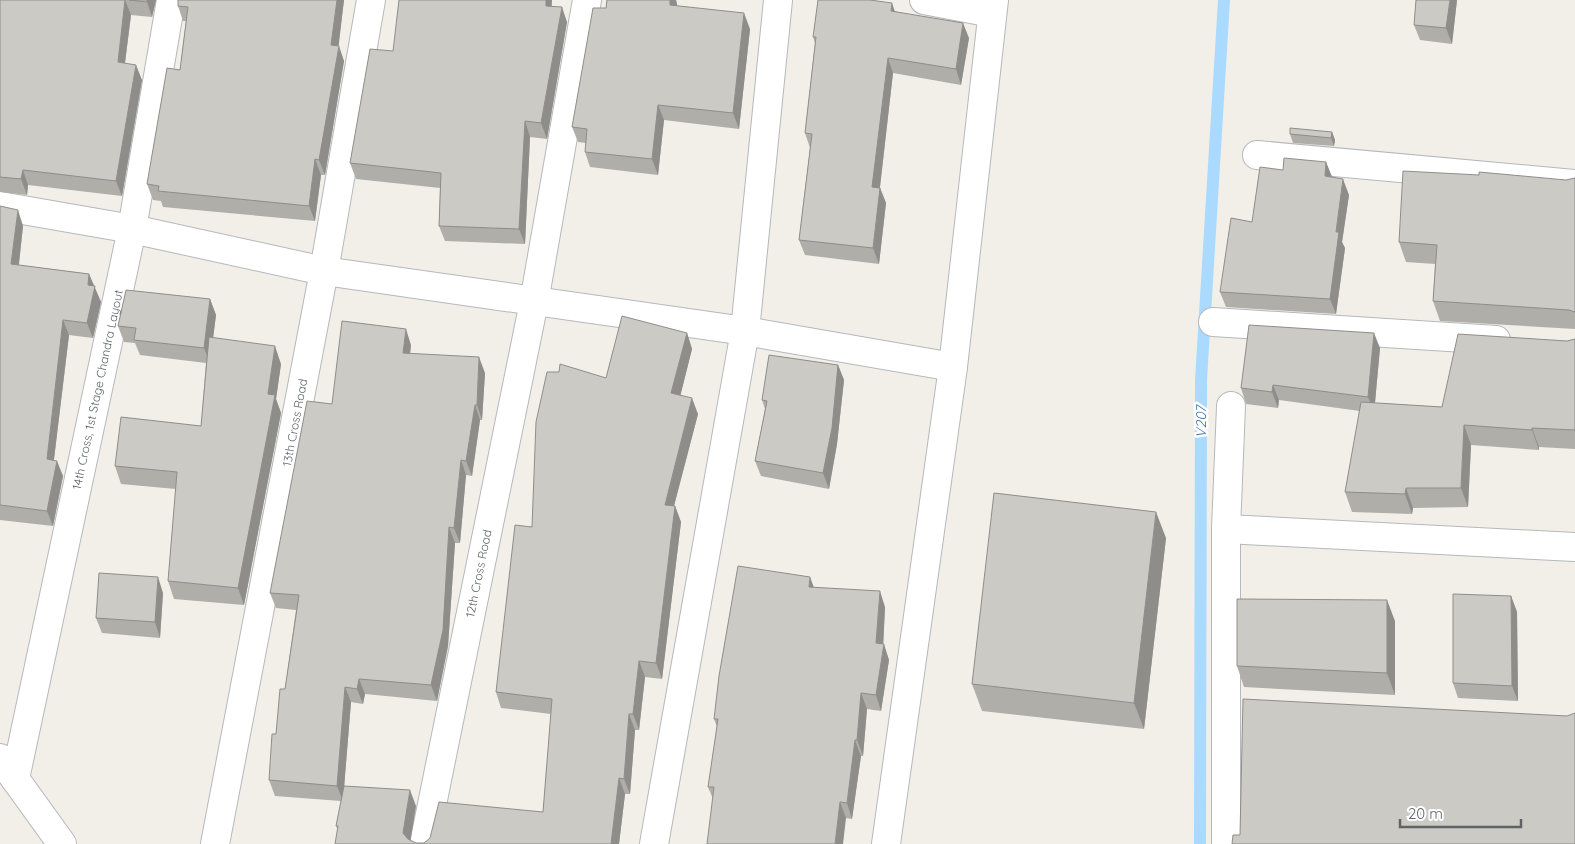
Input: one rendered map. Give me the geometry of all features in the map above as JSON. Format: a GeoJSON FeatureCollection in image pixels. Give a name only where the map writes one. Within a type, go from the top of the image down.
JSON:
{"type":"FeatureCollection","features":[{"type":"Feature","properties":{"kind":"street","name":"14th Cross, 1st Stage Chandra Layout"},"geometry":{"type":"LineString","coordinates":[[8,768],[132,229],[171,0]]}},
{"type":"Feature","properties":{"kind":"street","name":"13th Cross Road"},"geometry":{"type":"LineString","coordinates":[[215,844],[324,271],[371,0]]}},
{"type":"Feature","properties":{"kind":"street","name":"12th Cross Road"},"geometry":{"type":"LineString","coordinates":[[424,844],[534,302],[587,0]]}},
{"type":"Feature","properties":{"kind":"street"},"geometry":{"type":"LineString","coordinates":[[654,844],[745,331],[778,0]]}},
{"type":"Feature","properties":{"kind":"street"},"geometry":{"type":"LineString","coordinates":[[886,844],[953,367],[993,7],[924,0]]}},
{"type":"Feature","properties":{"kind":"street"},"geometry":{"type":"LineString","coordinates":[[1257,155],[1575,184]]}},
{"type":"Feature","properties":{"kind":"street"},"geometry":{"type":"LineString","coordinates":[[0,206],[132,229],[324,271],[745,331],[953,367]]}},
{"type":"Feature","properties":{"kind":"street"},"geometry":{"type":"LineString","coordinates":[[1213,322],[1516,341]]}},
{"type":"Feature","properties":{"kind":"street"},"geometry":{"type":"LineString","coordinates":[[1226,844],[1237,703],[1226,528],[1231,406]]}},
{"type":"Feature","properties":{"kind":"street"},"geometry":{"type":"LineString","coordinates":[[1226,528],[1575,547]]}},
{"type":"Feature","properties":{"kind":"street"},"geometry":{"type":"LineString","coordinates":[[8,768],[62,844]]}},
{"type":"Feature","properties":{"kind":"building"},"geometry":{"type":"Polygon","coordinates":[[[0,0],[125,0],[118,62],[136,65],[116,181],[23,170],[21,179],[0,177],[0,0]]]}},
{"type":"Feature","properties":{"kind":"building"},"geometry":{"type":"Polygon","coordinates":[[[129,0],[147,0],[147,2],[129,0]]]}},
{"type":"Feature","properties":{"kind":"building"},"geometry":{"type":"Polygon","coordinates":[[[178,0],[337,0],[331,45],[339,46],[319,160],[315,159],[309,206],[158,191],[159,186],[147,184],[167,68],[180,70],[188,7],[178,6],[178,0]]]}},
{"type":"Feature","properties":{"kind":"building"},"geometry":{"type":"Polygon","coordinates":[[[399,0],[546,0],[546,6],[562,7],[541,123],[525,121],[519,229],[439,226],[441,173],[350,163],[370,49],[393,51],[399,0]]]}},
{"type":"Feature","properties":{"kind":"building"},"geometry":{"type":"Polygon","coordinates":[[[607,0],[670,0],[670,5],[744,13],[733,113],[658,105],[652,159],[585,152],[587,129],[572,127],[593,8],[606,8],[607,0]]]}},
{"type":"Feature","properties":{"kind":"building"},"geometry":{"type":"Polygon","coordinates":[[[818,0],[870,0],[892,3],[891,11],[963,23],[956,69],[888,58],[872,187],[880,188],[873,248],[799,240],[812,134],[805,133],[816,37],[813,37],[818,0]]]}},
{"type":"Feature","properties":{"kind":"building"},"geometry":{"type":"Polygon","coordinates":[[[1416,0],[1450,0],[1446,28],[1414,25],[1416,0]]]}},
{"type":"Feature","properties":{"kind":"building"},"geometry":{"type":"Polygon","coordinates":[[[1290,128],[1332,132],[1331,138],[1290,134],[1290,128]]]}},
{"type":"Feature","properties":{"kind":"building"},"geometry":{"type":"Polygon","coordinates":[[[1284,158],[1326,162],[1325,176],[1343,179],[1336,232],[1339,232],[1330,299],[1220,292],[1231,218],[1252,222],[1260,167],[1283,170],[1284,158]]]}},
{"type":"Feature","properties":{"kind":"building"},"geometry":{"type":"Polygon","coordinates":[[[1403,171],[1479,175],[1479,172],[1566,180],[1575,178],[1575,312],[1569,310],[1433,301],[1437,245],[1399,242],[1403,171]]]}},
{"type":"Feature","properties":{"kind":"building"},"geometry":{"type":"Polygon","coordinates":[[[0,206],[18,210],[11,264],[89,274],[88,285],[95,286],[87,323],[63,320],[47,459],[57,461],[47,511],[0,505],[0,206]]]}},
{"type":"Feature","properties":{"kind":"building"},"geometry":{"type":"Polygon","coordinates":[[[126,290],[210,299],[204,348],[134,340],[136,328],[118,326],[126,290]]]}},
{"type":"Feature","properties":{"kind":"building"},"geometry":{"type":"Polygon","coordinates":[[[622,316],[687,333],[671,393],[692,398],[665,505],[675,506],[656,663],[639,661],[633,714],[629,714],[624,779],[619,778],[611,844],[335,844],[338,826],[336,826],[344,786],[410,790],[403,833],[408,839],[416,843],[424,843],[430,838],[439,802],[543,812],[552,699],[496,692],[515,525],[532,527],[536,422],[547,372],[559,372],[560,364],[606,378],[622,316]]]}},
{"type":"Feature","properties":{"kind":"building"},"geometry":{"type":"Polygon","coordinates":[[[342,321],[406,329],[403,353],[479,357],[477,405],[475,405],[466,461],[461,460],[454,528],[449,527],[443,630],[431,685],[359,679],[357,689],[345,687],[337,786],[269,780],[272,734],[276,734],[280,689],[285,689],[299,595],[270,593],[307,401],[332,404],[342,321]]]}},
{"type":"Feature","properties":{"kind":"building"},"geometry":{"type":"Polygon","coordinates":[[[1249,325],[1374,333],[1368,397],[1273,385],[1272,392],[1241,388],[1249,325]]]}},
{"type":"Feature","properties":{"kind":"building"},"geometry":{"type":"Polygon","coordinates":[[[1458,334],[1567,341],[1575,339],[1575,430],[1532,428],[1532,430],[1464,425],[1461,488],[1406,488],[1405,494],[1345,492],[1361,402],[1442,407],[1458,334]]]}},
{"type":"Feature","properties":{"kind":"building"},"geometry":{"type":"Polygon","coordinates":[[[209,337],[275,346],[268,394],[275,395],[238,588],[168,581],[177,472],[115,466],[121,417],[201,426],[209,337]]]}},
{"type":"Feature","properties":{"kind":"building"},"geometry":{"type":"Polygon","coordinates":[[[769,355],[838,365],[832,428],[823,473],[755,461],[767,401],[762,400],[769,355]]]}},
{"type":"Feature","properties":{"kind":"building"},"geometry":{"type":"Polygon","coordinates":[[[994,493],[1156,512],[1134,703],[972,684],[994,493]]]}},
{"type":"Feature","properties":{"kind":"building"},"geometry":{"type":"Polygon","coordinates":[[[738,566],[810,577],[809,587],[880,591],[876,643],[884,644],[876,695],[861,693],[857,740],[855,740],[847,803],[840,802],[835,844],[707,844],[714,787],[708,787],[718,719],[714,719],[719,676],[738,566]]]}},
{"type":"Feature","properties":{"kind":"building"},"geometry":{"type":"Polygon","coordinates":[[[99,573],[158,577],[155,622],[96,618],[99,573]]]}},
{"type":"Feature","properties":{"kind":"building"},"geometry":{"type":"Polygon","coordinates":[[[1453,594],[1511,596],[1512,686],[1453,683],[1453,594]]]}},
{"type":"Feature","properties":{"kind":"building"},"geometry":{"type":"Polygon","coordinates":[[[1237,599],[1387,600],[1387,673],[1237,666],[1237,599]]]}},
{"type":"Feature","properties":{"kind":"building"},"geometry":{"type":"Polygon","coordinates":[[[1243,699],[1567,716],[1575,713],[1575,844],[1232,844],[1233,835],[1240,835],[1243,699]]]}},
{"type":"Feature","properties":{"kind":"waterway","name":"V207"},"geometry":{"type":"LineString","coordinates":[[1200,844],[1201,380],[1224,0]]}}]}
